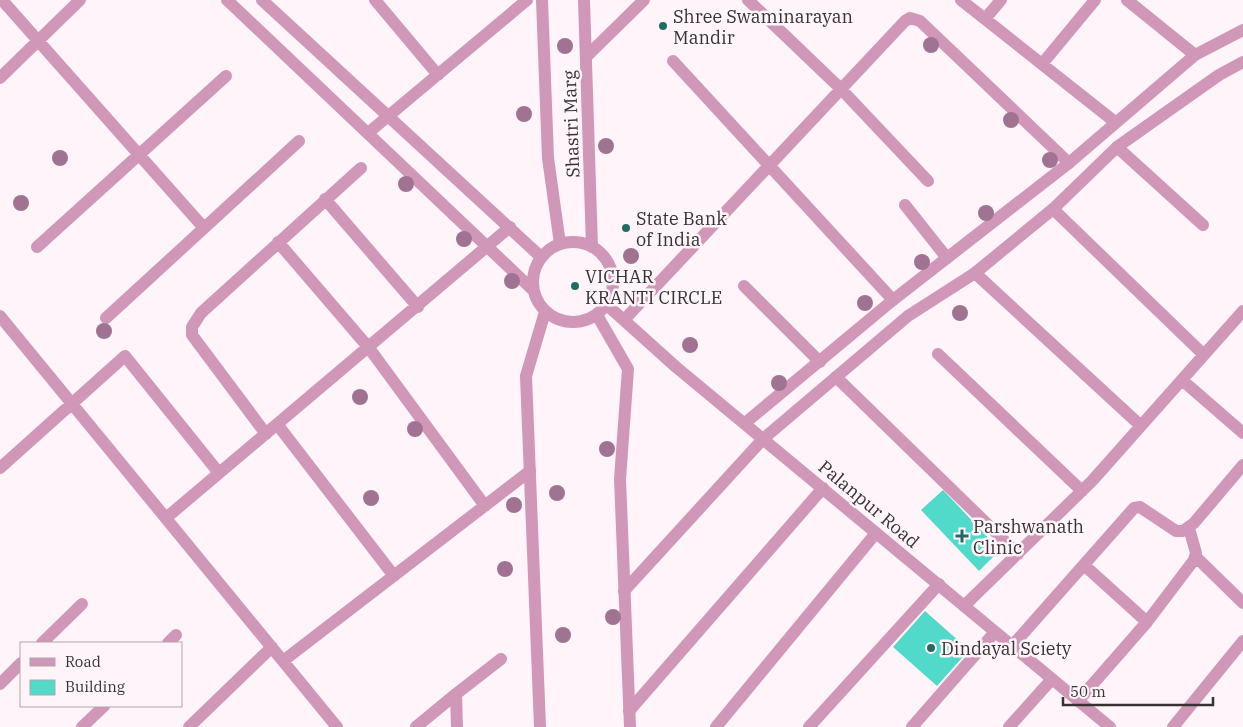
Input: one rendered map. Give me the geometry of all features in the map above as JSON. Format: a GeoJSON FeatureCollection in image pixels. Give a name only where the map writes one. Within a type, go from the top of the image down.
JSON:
{"type":"FeatureCollection","features":[{"type":"Feature","properties":{"kind":"street"},"geometry":{"type":"LineString","coordinates":[[2,0],[204,228]]}},
{"type":"Feature","properties":{"kind":"street"},"geometry":{"type":"LineString","coordinates":[[0,78],[80,0]]}},
{"type":"Feature","properties":{"kind":"street"},"geometry":{"type":"LineString","coordinates":[[227,0],[486,248],[534,291]]}},
{"type":"Feature","properties":{"kind":"street"},"geometry":{"type":"LineString","coordinates":[[375,0],[438,74]]}},
{"type":"Feature","properties":{"kind":"street"},"geometry":{"type":"LineString","coordinates":[[368,134],[527,0]]}},
{"type":"Feature","properties":{"kind":"street","name":"Shastri Marg"},"geometry":{"type":"LineString","coordinates":[[542,0],[548,158],[560,244]]}},
{"type":"Feature","properties":{"kind":"street","name":"Shastri Marg"},"geometry":{"type":"LineString","coordinates":[[584,0],[592,246]]}},
{"type":"Feature","properties":{"kind":"street"},"geometry":{"type":"LineString","coordinates":[[586,57],[644,0]]}},
{"type":"Feature","properties":{"kind":"street"},"geometry":{"type":"LineString","coordinates":[[748,0],[841,89],[928,181]]}},
{"type":"Feature","properties":{"kind":"street"},"geometry":{"type":"LineString","coordinates":[[961,0],[1115,122]]}},
{"type":"Feature","properties":{"kind":"street"},"geometry":{"type":"LineString","coordinates":[[985,19],[1001,0]]}},
{"type":"Feature","properties":{"kind":"street"},"geometry":{"type":"LineString","coordinates":[[1042,64],[1095,0]]}},
{"type":"Feature","properties":{"kind":"street"},"geometry":{"type":"LineString","coordinates":[[1127,0],[1195,55]]}},
{"type":"Feature","properties":{"kind":"street"},"geometry":{"type":"LineString","coordinates":[[268,2],[541,257]]}},
{"type":"Feature","properties":{"kind":"street"},"geometry":{"type":"LineString","coordinates":[[624,320],[905,21],[910,18],[920,21],[1069,163]]}},
{"type":"Feature","properties":{"kind":"street"},"geometry":{"type":"LineString","coordinates":[[745,423],[893,300],[1069,163],[1195,55],[1243,30]]}},
{"type":"Feature","properties":{"kind":"street"},"geometry":{"type":"LineString","coordinates":[[673,61],[893,300]]}},
{"type":"Feature","properties":{"kind":"street"},"geometry":{"type":"LineString","coordinates":[[624,591],[763,439],[908,316],[975,274],[1053,209],[1117,147],[1219,75],[1243,62]]}},
{"type":"Feature","properties":{"kind":"street"},"geometry":{"type":"LineString","coordinates":[[37,247],[226,76]]}},
{"type":"Feature","properties":{"kind":"street"},"geometry":{"type":"LineString","coordinates":[[106,318],[299,141]]}},
{"type":"Feature","properties":{"kind":"street"},"geometry":{"type":"LineString","coordinates":[[1117,147],[1203,225]]}},
{"type":"Feature","properties":{"kind":"street"},"geometry":{"type":"LineString","coordinates":[[266,434],[192,336],[192,327],[202,313],[361,168]]}},
{"type":"Feature","properties":{"kind":"street"},"geometry":{"type":"LineString","coordinates":[[325,199],[418,306]]}},
{"type":"Feature","properties":{"kind":"street"},"geometry":{"type":"LineString","coordinates":[[905,205],[947,258]]}},
{"type":"Feature","properties":{"kind":"street"},"geometry":{"type":"LineString","coordinates":[[1053,209],[1204,355]]}},
{"type":"Feature","properties":{"kind":"street"},"geometry":{"type":"LineString","coordinates":[[166,518],[510,227]]}},
{"type":"Feature","properties":{"kind":"street"},"geometry":{"type":"LineString","coordinates":[[278,242],[369,348],[485,506]]}},
{"type":"Feature","properties":{"kind":"street"},"geometry":{"type":"LineString","coordinates":[[582,243],[592,246],[607,261],[614,279],[612,293],[607,305],[598,315],[576,323],[554,318],[545,312],[538,302],[534,291],[532,279],[541,257],[560,244],[582,243]]}},
{"type":"Feature","properties":{"kind":"street"},"geometry":{"type":"LineString","coordinates":[[975,274],[1141,426]]}},
{"type":"Feature","properties":{"kind":"street"},"geometry":{"type":"LineString","coordinates":[[744,286],[820,362]]}},
{"type":"Feature","properties":{"kind":"street","name":"Palanpur Road"},"geometry":{"type":"LineString","coordinates":[[607,305],[763,439],[1107,726]]}},
{"type":"Feature","properties":{"kind":"street"},"geometry":{"type":"LineString","coordinates":[[964,606],[1082,491],[1243,310]]}},
{"type":"Feature","properties":{"kind":"street"},"geometry":{"type":"LineString","coordinates":[[540,727],[526,376],[545,312]]}},
{"type":"Feature","properties":{"kind":"street"},"geometry":{"type":"LineString","coordinates":[[598,315],[628,369],[620,479],[630,727]]}},
{"type":"Feature","properties":{"kind":"street"},"geometry":{"type":"LineString","coordinates":[[0,316],[337,727]]}},
{"type":"Feature","properties":{"kind":"street"},"geometry":{"type":"LineString","coordinates":[[938,354],[1082,491]]}},
{"type":"Feature","properties":{"kind":"street"},"geometry":{"type":"LineString","coordinates":[[0,468],[125,356],[219,473]]}},
{"type":"Feature","properties":{"kind":"street"},"geometry":{"type":"LineString","coordinates":[[836,377],[1018,554]]}},
{"type":"Feature","properties":{"kind":"street"},"geometry":{"type":"LineString","coordinates":[[1182,380],[1243,433]]}},
{"type":"Feature","properties":{"kind":"street"},"geometry":{"type":"LineString","coordinates":[[278,424],[394,576]]}},
{"type":"Feature","properties":{"kind":"street"},"geometry":{"type":"LineString","coordinates":[[1012,646],[1134,508],[1140,507],[1176,531],[1183,531],[1188,528],[1243,465]]}},
{"type":"Feature","properties":{"kind":"street"},"geometry":{"type":"LineString","coordinates":[[283,661],[530,471]]}},
{"type":"Feature","properties":{"kind":"street"},"geometry":{"type":"LineString","coordinates":[[629,711],[823,488]]}},
{"type":"Feature","properties":{"kind":"street"},"geometry":{"type":"LineString","coordinates":[[1188,528],[1196,557],[1243,603]]}},
{"type":"Feature","properties":{"kind":"street"},"geometry":{"type":"LineString","coordinates":[[716,727],[876,533]]}},
{"type":"Feature","properties":{"kind":"street"},"geometry":{"type":"LineString","coordinates":[[1078,701],[1147,622],[1196,557]]}},
{"type":"Feature","properties":{"kind":"street"},"geometry":{"type":"LineString","coordinates":[[1084,565],[1147,622]]}},
{"type":"Feature","properties":{"kind":"street"},"geometry":{"type":"LineString","coordinates":[[809,727],[938,584]]}},
{"type":"Feature","properties":{"kind":"street"},"geometry":{"type":"LineString","coordinates":[[43,642],[82,604]]}},
{"type":"Feature","properties":{"kind":"street"},"geometry":{"type":"LineString","coordinates":[[912,727],[995,632]]}},
{"type":"Feature","properties":{"kind":"street"},"geometry":{"type":"LineString","coordinates":[[1173,727],[1243,641]]}},
{"type":"Feature","properties":{"kind":"street"},"geometry":{"type":"LineString","coordinates":[[189,727],[272,647]]}},
{"type":"Feature","properties":{"kind":"street"},"geometry":{"type":"LineString","coordinates":[[416,727],[501,658]]}},
{"type":"Feature","properties":{"kind":"street"},"geometry":{"type":"LineString","coordinates":[[0,684],[20,664]]}},
{"type":"Feature","properties":{"kind":"street"},"geometry":{"type":"LineString","coordinates":[[1009,727],[1052,679]]}},
{"type":"Feature","properties":{"kind":"street"},"geometry":{"type":"LineString","coordinates":[[456,694],[457,727]]}},
{"type":"Feature","properties":{"kind":"street"},"geometry":{"type":"LineString","coordinates":[[82,727],[103,707]]}},
{"type":"Feature","properties":{"kind":"building"},"geometry":{"type":"Polygon","coordinates":[[[943,490],[1000,550],[979,571],[921,510],[943,490]]]}},
{"type":"Feature","properties":{"kind":"building","name":"Dindayal Sciety"},"geometry":{"type":"Polygon","coordinates":[[[925,611],[969,650],[937,686],[893,647],[925,611]]]}},
{"type":"Feature","properties":{"kind":"place","name":"Shree Swaminarayan Mandir"},"geometry":{"type":"Point","coordinates":[663,26]}},
{"type":"Feature","properties":{"kind":"place","name":"State Bank of India"},"geometry":{"type":"Point","coordinates":[626,228]}},
{"type":"Feature","properties":{"kind":"place","name":"VICHAR KRANTI CIRCLE"},"geometry":{"type":"Point","coordinates":[575,286]}},
{"type":"Feature","properties":{"kind":"place","name":"Parshwanath Clinic"},"geometry":{"type":"Point","coordinates":[962,536]}},
{"type":"Feature","properties":{"kind":"place","name":"Dindayal Sciety"},"geometry":{"type":"Point","coordinates":[931,648]}}]}
